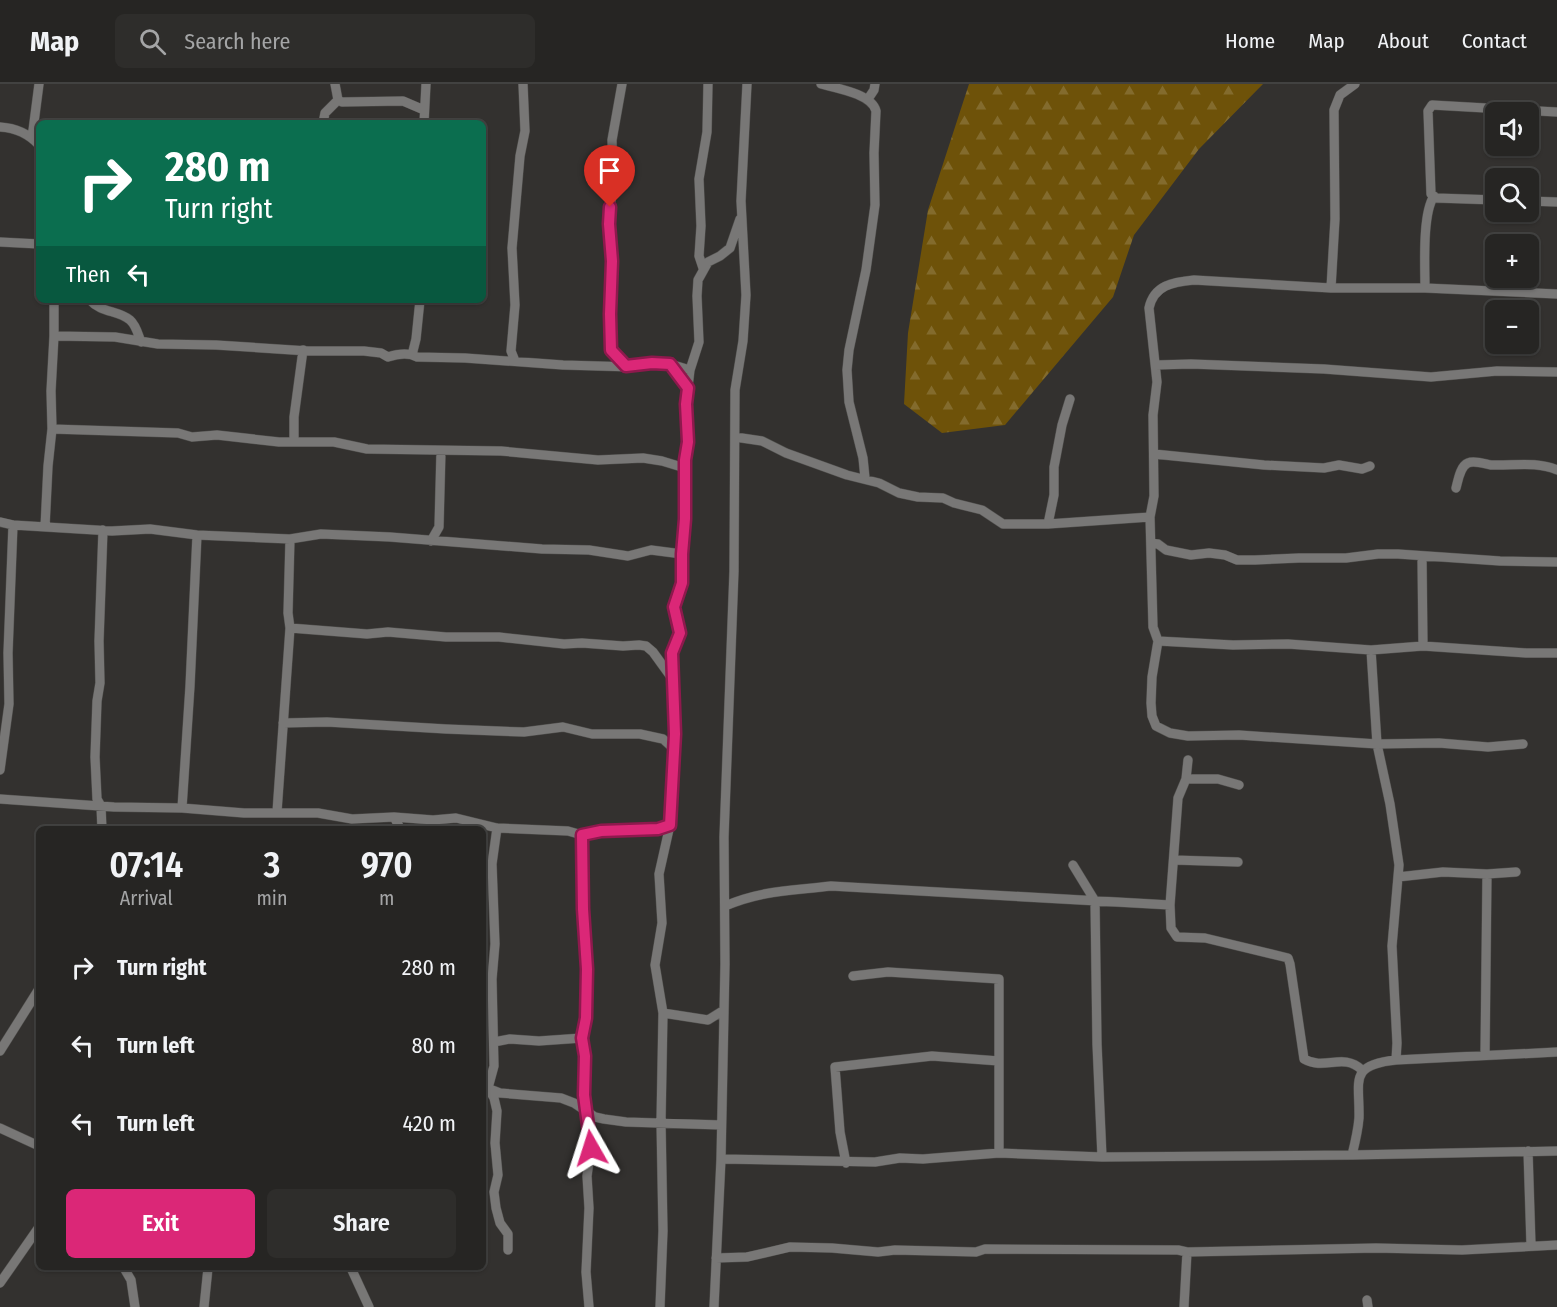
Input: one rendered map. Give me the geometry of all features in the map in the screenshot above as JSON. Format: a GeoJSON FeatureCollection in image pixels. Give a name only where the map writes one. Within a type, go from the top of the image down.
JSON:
{"type":"FeatureCollection","features":[{"type":"Feature","properties":{"kind":"street"},"geometry":{"type":"LineString","coordinates":[[36,120],[39,84]]}},
{"type":"Feature","properties":{"kind":"street"},"geometry":{"type":"LineString","coordinates":[[335,84],[338,100]]}},
{"type":"Feature","properties":{"kind":"street"},"geometry":{"type":"LineString","coordinates":[[424,120],[426,84]]}},
{"type":"Feature","properties":{"kind":"street"},"geometry":{"type":"LineString","coordinates":[[515,361],[511,351],[515,305],[512,248],[520,156],[525,131],[523,84]]}},
{"type":"Feature","properties":{"kind":"street"},"geometry":{"type":"LineString","coordinates":[[592,365],[603,360],[611,350],[612,261],[609,224],[613,176],[612,140],[622,84]]}},
{"type":"Feature","properties":{"kind":"street"},"geometry":{"type":"LineString","coordinates":[[703,268],[699,256],[701,226],[699,179],[706,132],[708,84]]}},
{"type":"Feature","properties":{"kind":"street"},"geometry":{"type":"LineString","coordinates":[[714,1307],[721,1159],[724,837],[734,571],[735,390],[743,341],[746,295],[739,236],[747,84]]}},
{"type":"Feature","properties":{"kind":"street"},"geometry":{"type":"LineString","coordinates":[[821,84],[868,99],[875,105],[876,111],[875,205],[866,270],[849,350],[848,370],[849,402],[862,450],[865,478]]}},
{"type":"Feature","properties":{"kind":"street"},"geometry":{"type":"LineString","coordinates":[[868,99],[875,84]]}},
{"type":"Feature","properties":{"kind":"street"},"geometry":{"type":"LineString","coordinates":[[1331,288],[1335,219],[1334,110],[1335,102],[1340,95],[1355,84]]}},
{"type":"Feature","properties":{"kind":"street"},"geometry":{"type":"LineString","coordinates":[[338,100],[375,103],[403,101],[424,110]]}},
{"type":"Feature","properties":{"kind":"street"},"geometry":{"type":"LineString","coordinates":[[324,120],[325,113],[338,100]]}},
{"type":"Feature","properties":{"kind":"street"},"geometry":{"type":"LineString","coordinates":[[1434,196],[1431,194],[1427,118],[1432,105],[1557,111]]}},
{"type":"Feature","properties":{"kind":"street"},"geometry":{"type":"LineString","coordinates":[[0,127],[15,128],[35,141]]}},
{"type":"Feature","properties":{"kind":"street"},"geometry":{"type":"LineString","coordinates":[[1425,288],[1426,233],[1429,207],[1434,196]]}},
{"type":"Feature","properties":{"kind":"street"},"geometry":{"type":"LineString","coordinates":[[1434,196],[1485,199]]}},
{"type":"Feature","properties":{"kind":"street"},"geometry":{"type":"LineString","coordinates":[[1539,201],[1557,202]]}},
{"type":"Feature","properties":{"kind":"street"},"geometry":{"type":"LineString","coordinates":[[660,1307],[663,1231],[661,1122],[663,1013],[655,965],[662,923],[659,874],[670,825],[675,734],[672,653],[680,633],[674,607],[682,583],[686,499],[685,468],[688,442],[686,404],[690,370],[698,351],[698,280],[708,262],[730,248],[739,236]]}},
{"type":"Feature","properties":{"kind":"street"},"geometry":{"type":"LineString","coordinates":[[0,242],[36,244]]}},
{"type":"Feature","properties":{"kind":"street"},"geometry":{"type":"LineString","coordinates":[[1523,744],[1488,747],[1439,743],[1377,744],[1239,735],[1188,736],[1156,726],[1151,703],[1152,677],[1158,641],[1153,627],[1150,517],[1154,496],[1156,365],[1149,308],[1151,297],[1162,288],[1194,280],[1331,288],[1425,288],[1557,294]]}},
{"type":"Feature","properties":{"kind":"street"},"geometry":{"type":"LineString","coordinates":[[45,527],[52,429],[51,368],[54,303]]}},
{"type":"Feature","properties":{"kind":"street"},"geometry":{"type":"LineString","coordinates":[[94,303],[103,310],[129,319],[135,326],[141,342]]}},
{"type":"Feature","properties":{"kind":"street"},"geometry":{"type":"LineString","coordinates":[[412,354],[415,348],[420,303]]}},
{"type":"Feature","properties":{"kind":"street"},"geometry":{"type":"LineString","coordinates":[[54,336],[115,337],[141,342],[303,350],[364,351],[381,353],[388,357],[412,354],[417,357],[563,365],[626,366],[652,363],[670,364],[690,370]]}},
{"type":"Feature","properties":{"kind":"street"},"geometry":{"type":"LineString","coordinates":[[294,442],[294,417],[303,350]]}},
{"type":"Feature","properties":{"kind":"street"},"geometry":{"type":"LineString","coordinates":[[611,350],[626,366]]}},
{"type":"Feature","properties":{"kind":"street"},"geometry":{"type":"LineString","coordinates":[[502,360],[511,351]]}},
{"type":"Feature","properties":{"kind":"street"},"geometry":{"type":"LineString","coordinates":[[670,364],[688,388]]}},
{"type":"Feature","properties":{"kind":"street"},"geometry":{"type":"LineString","coordinates":[[1156,365],[1191,364],[1323,369],[1431,377],[1497,371],[1557,372]]}},
{"type":"Feature","properties":{"kind":"street"},"geometry":{"type":"LineString","coordinates":[[1048,524],[1054,495],[1054,467],[1062,425],[1070,399]]}},
{"type":"Feature","properties":{"kind":"street"},"geometry":{"type":"LineString","coordinates":[[52,429],[178,433],[192,437],[217,435],[294,442],[334,442],[367,449],[501,451],[598,460],[642,458],[685,468]]}},
{"type":"Feature","properties":{"kind":"street"},"geometry":{"type":"LineString","coordinates":[[735,437],[762,441],[786,453],[847,475],[865,478],[899,493],[918,497],[943,498],[982,510],[1004,524],[1048,524],[1150,517]]}},
{"type":"Feature","properties":{"kind":"street"},"geometry":{"type":"LineString","coordinates":[[431,541],[438,527],[441,451]]}},
{"type":"Feature","properties":{"kind":"street"},"geometry":{"type":"LineString","coordinates":[[1154,454],[1264,465],[1324,468],[1339,465],[1362,469],[1370,466]]}},
{"type":"Feature","properties":{"kind":"street"},"geometry":{"type":"LineString","coordinates":[[1456,488],[1462,470],[1470,462],[1536,465],[1557,470]]}},
{"type":"Feature","properties":{"kind":"street"},"geometry":{"type":"LineString","coordinates":[[0,522],[13,525],[103,530],[150,529],[197,535],[290,538],[321,534],[390,537],[479,542],[542,549],[589,550],[628,556],[651,550],[682,554]]}},
{"type":"Feature","properties":{"kind":"street"},"geometry":{"type":"LineString","coordinates":[[0,770],[9,704],[8,653],[13,525]]}},
{"type":"Feature","properties":{"kind":"street"},"geometry":{"type":"LineString","coordinates":[[102,826],[101,806],[97,799],[95,757],[100,683],[99,622],[103,530]]}},
{"type":"Feature","properties":{"kind":"street"},"geometry":{"type":"LineString","coordinates":[[182,808],[197,535]]}},
{"type":"Feature","properties":{"kind":"street"},"geometry":{"type":"LineString","coordinates":[[277,812],[290,628],[288,613],[290,538]]}},
{"type":"Feature","properties":{"kind":"street"},"geometry":{"type":"LineString","coordinates":[[1151,543],[1158,544],[1166,550],[1191,555],[1209,553],[1225,555],[1237,560],[1411,554],[1422,557],[1557,562]]}},
{"type":"Feature","properties":{"kind":"street"},"geometry":{"type":"LineString","coordinates":[[1422,557],[1423,646]]}},
{"type":"Feature","properties":{"kind":"street"},"geometry":{"type":"LineString","coordinates":[[290,628],[367,634],[388,632],[446,637],[499,637],[564,645],[582,643],[639,645],[646,646],[653,652],[674,681]]}},
{"type":"Feature","properties":{"kind":"street"},"geometry":{"type":"LineString","coordinates":[[1158,641],[1233,645],[1288,644],[1371,650],[1423,646],[1557,653]]}},
{"type":"Feature","properties":{"kind":"street"},"geometry":{"type":"LineString","coordinates":[[1371,650],[1377,744],[1397,847],[1398,877],[1392,946],[1397,1034],[1396,1060]]}},
{"type":"Feature","properties":{"kind":"street"},"geometry":{"type":"LineString","coordinates":[[283,723],[327,722],[524,732],[563,727],[592,734],[640,734],[663,739],[674,749]]}},
{"type":"Feature","properties":{"kind":"street"},"geometry":{"type":"LineString","coordinates":[[663,739],[675,734]]}},
{"type":"Feature","properties":{"kind":"street"},"geometry":{"type":"LineString","coordinates":[[1188,760],[1186,779],[1178,798],[1170,905],[1171,928],[1177,937],[1205,938],[1288,958],[1304,1059],[1320,1064],[1348,1061],[1362,1070]]}},
{"type":"Feature","properties":{"kind":"street"},"geometry":{"type":"LineString","coordinates":[[1186,779],[1218,779],[1239,785]]}},
{"type":"Feature","properties":{"kind":"street"},"geometry":{"type":"LineString","coordinates":[[0,799],[244,813],[318,813],[352,819],[456,818],[497,828],[568,831],[582,835],[612,830],[658,829],[670,825]]}},
{"type":"Feature","properties":{"kind":"street"},"geometry":{"type":"LineString","coordinates":[[104,826],[114,807]]}},
{"type":"Feature","properties":{"kind":"street"},"geometry":{"type":"LineString","coordinates":[[394,817],[400,826]]}},
{"type":"Feature","properties":{"kind":"street"},"geometry":{"type":"LineString","coordinates":[[405,826],[410,819]]}},
{"type":"Feature","properties":{"kind":"street"},"geometry":{"type":"LineString","coordinates":[[486,1086],[494,1066],[492,979],[495,944],[492,864],[497,828]]}},
{"type":"Feature","properties":{"kind":"street"},"geometry":{"type":"LineString","coordinates":[[658,829],[668,836]]}},
{"type":"Feature","properties":{"kind":"street"},"geometry":{"type":"LineString","coordinates":[[582,835],[587,969],[586,1018],[582,1038],[585,1056],[584,1095],[591,1148],[587,1176],[589,1208],[586,1272],[589,1307]]}},
{"type":"Feature","properties":{"kind":"street"},"geometry":{"type":"LineString","coordinates":[[1174,860],[1238,862]]}},
{"type":"Feature","properties":{"kind":"street"},"geometry":{"type":"LineString","coordinates":[[1073,865],[1095,902],[1097,1044],[1102,1157]]}},
{"type":"Feature","properties":{"kind":"street"},"geometry":{"type":"LineString","coordinates":[[1398,877],[1443,872],[1487,874],[1516,872]]}},
{"type":"Feature","properties":{"kind":"street"},"geometry":{"type":"LineString","coordinates":[[1485,1055],[1487,874]]}},
{"type":"Feature","properties":{"kind":"street"},"geometry":{"type":"LineString","coordinates":[[724,906],[749,896],[783,890],[831,886],[1170,905]]}},
{"type":"Feature","properties":{"kind":"street"},"geometry":{"type":"LineString","coordinates":[[853,976],[888,972],[999,978],[999,1152]]}},
{"type":"Feature","properties":{"kind":"street"},"geometry":{"type":"LineString","coordinates":[[0,1051],[36,994]]}},
{"type":"Feature","properties":{"kind":"street"},"geometry":{"type":"LineString","coordinates":[[663,1013],[708,1020],[724,1010]]}},
{"type":"Feature","properties":{"kind":"street"},"geometry":{"type":"LineString","coordinates":[[494,1042],[510,1039],[550,1041],[582,1038]]}},
{"type":"Feature","properties":{"kind":"street"},"geometry":{"type":"LineString","coordinates":[[1352,1155],[1359,1120],[1358,1091],[1362,1070],[1370,1065],[1380,1061],[1557,1052]]}},
{"type":"Feature","properties":{"kind":"street"},"geometry":{"type":"LineString","coordinates":[[846,1162],[840,1132],[835,1067],[932,1056],[999,1061]]}},
{"type":"Feature","properties":{"kind":"street"},"geometry":{"type":"LineString","coordinates":[[486,1088],[500,1093],[561,1098],[604,1119],[626,1122],[721,1125]]}},
{"type":"Feature","properties":{"kind":"street"},"geometry":{"type":"LineString","coordinates":[[486,1089],[494,1098],[497,1111],[495,1143],[498,1175],[494,1192],[500,1223],[508,1234],[508,1250]]}},
{"type":"Feature","properties":{"kind":"street"},"geometry":{"type":"LineString","coordinates":[[0,1128],[36,1145]]}},
{"type":"Feature","properties":{"kind":"street"},"geometry":{"type":"LineString","coordinates":[[1528,1151],[1531,1245]]}},
{"type":"Feature","properties":{"kind":"street"},"geometry":{"type":"LineString","coordinates":[[721,1159],[846,1162],[957,1157],[999,1152],[1102,1157],[1557,1151]]}},
{"type":"Feature","properties":{"kind":"street"},"geometry":{"type":"LineString","coordinates":[[0,1283],[36,1231]]}},
{"type":"Feature","properties":{"kind":"street"},"geometry":{"type":"LineString","coordinates":[[716,1258],[747,1257],[790,1247],[878,1252],[895,1250],[976,1252],[985,1249],[1178,1250],[1187,1252],[1376,1248],[1462,1250],[1557,1245]]}},
{"type":"Feature","properties":{"kind":"street"},"geometry":{"type":"LineString","coordinates":[[1184,1307],[1187,1252]]}},
{"type":"Feature","properties":{"kind":"street"},"geometry":{"type":"LineString","coordinates":[[125,1270],[131,1280],[135,1307]]}},
{"type":"Feature","properties":{"kind":"street"},"geometry":{"type":"LineString","coordinates":[[204,1307],[208,1270]]}},
{"type":"Feature","properties":{"kind":"street"},"geometry":{"type":"LineString","coordinates":[[352,1270],[369,1307]]}},
{"type":"Feature","properties":{"kind":"green space"},"geometry":{"type":"Polygon","coordinates":[[[969,84],[1263,84],[1199,149],[1134,235],[1113,297],[1005,425],[942,433],[904,404],[908,333],[928,210],[969,84]]]}},
{"type":"Feature","properties":{"kind":"route"},"geometry":{"type":"LineString","coordinates":[[591,1148],[584,1095],[585,1056],[582,1038],[586,1018],[587,969],[582,835],[612,830],[658,829],[670,825],[675,734],[672,653],[680,633],[674,607],[682,583],[686,499],[685,460],[688,442],[685,417],[688,388],[670,364],[652,363],[626,366],[611,350],[610,207]]}}]}
